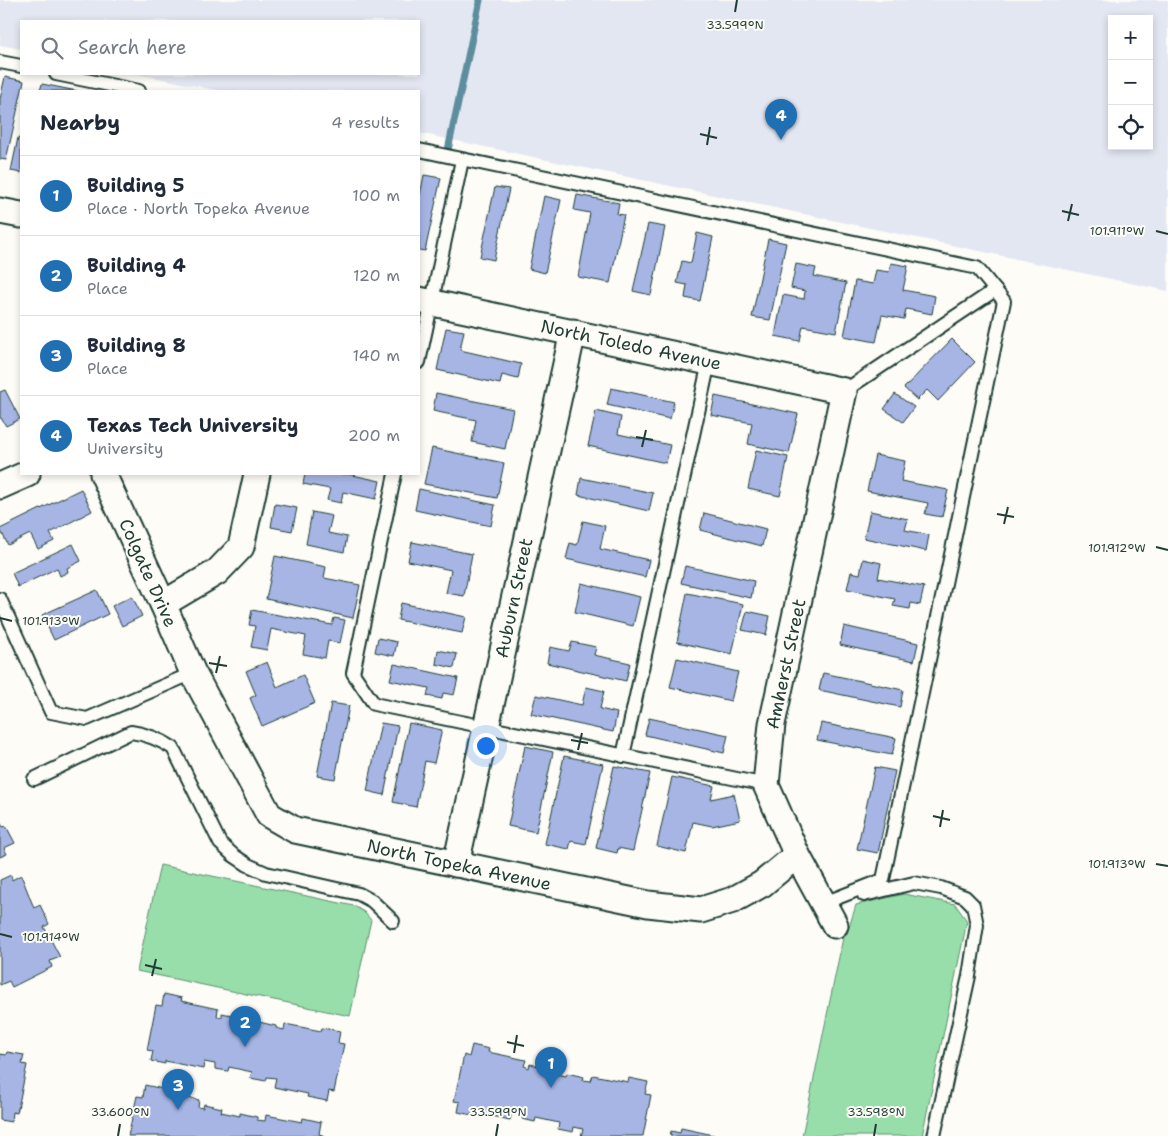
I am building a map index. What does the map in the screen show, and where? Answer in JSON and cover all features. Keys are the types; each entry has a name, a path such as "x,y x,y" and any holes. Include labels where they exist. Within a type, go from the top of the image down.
{"street":[{"path":"0,211 20,215"},
{"name":"North Toledo Avenue","path":"425,302 844,391"},
{"name":"Auburn Street","path":"456,864 573,332"},
{"name":"Amherst Street","path":"829,914 797,854 766,785 772,724 844,391"},
{"path":"0,486 25,475"},
{"name":"Colgate Drive","path":"103,475 193,673"},
{"path":"163,604 217,572 241,547 257,475"},
{"name":"North Topeka Avenue","path":"193,673 268,815 296,830 648,904 701,910 733,900 762,884 797,854"}],"lane":[{"path":"0,62 20,66"},
{"path":"61,75 134,90"},
{"path":"420,150 977,268 1004,301 883,880 829,914"},
{"path":"420,352 425,302 462,160"},
{"path":"844,391 995,290"},
{"path":"623,756 710,362"},
{"path":"395,475 353,673 374,704 766,785"},
{"path":"0,599 51,712 87,719 193,673"},
{"path":"34,779 131,732 160,739 173,748 220,843 233,855 248,865 266,873 359,894 372,901 393,921"},
{"path":"829,914 849,899 914,883 941,888 958,894 965,897 973,905 977,925 969,976 934,1136"}],"shaded area":[{"path":"0,0 1168,0 1168,291 420,133 420,90 216,90 143,75 420,75 420,20 20,20 20,49 0,45"}],"green space":[{"path":"160,865 354,906 364,912 371,920 350,1016 137,971"},
{"path":"904,894 955,904 967,921 922,1136 802,1136 844,933 847,934 856,905"}],"building":[{"path":"5,77 24,81 22,90 20,90 20,99 6,160 0,159 0,99"},
{"path":"42,84 72,90 40,90"},
{"path":"18,138 20,139 20,173 11,171"},
{"path":"424,175 441,178 425,251 420,250 420,195"},
{"path":"495,187 509,189 494,260 480,257"},
{"path":"577,195 619,203 617,214 624,215 610,283 578,277 590,213 574,210"},
{"path":"544,196 561,200 545,273 529,269"},
{"path":"648,224 665,227 651,295 633,291"},
{"path":"697,233 713,237 700,301 685,298 687,285 677,283 682,261 691,263"},
{"path":"768,239 786,243 770,320 752,317"},
{"path":"891,263 908,266 903,290 935,296 932,314 906,309 904,319 882,315 876,342 844,336 855,281 873,284 876,270 889,272"},
{"path":"796,264 816,268 814,276 846,283 836,332 803,326 800,341 775,336 783,295 804,299 805,291 791,288"},
{"path":"446,328 464,331 460,350 521,364 518,379 502,375 500,384 437,370"},
{"path":"952,339 975,362 938,401 927,390 917,400 904,388"},
{"path":"611,388 674,402 670,419 607,405"},
{"path":"5,390 20,419 6,426 0,418 0,392"},
{"path":"436,393 513,409 505,449 472,442 476,420 433,411"},
{"path":"895,394 914,407 903,422 884,409"},
{"path":"715,396 798,414 789,453 748,444 752,423 711,415"},
{"path":"596,411 621,417 618,434 670,445 666,463 588,446"},
{"path":"432,448 504,463 497,498 424,484"},
{"path":"756,450 788,457 780,496 748,489"},
{"path":"875,455 905,461 901,481 948,490 942,517 925,514 928,503 867,491"},
{"path":"305,475 353,475 380,481 376,499 343,492 341,503 327,500 330,489 303,484"},
{"path":"581,478 653,493 649,511 578,495"},
{"path":"81,489 92,511 50,533 54,541 38,549 30,534 8,545 0,529"},
{"path":"419,489 495,505 491,526 415,510"},
{"path":"275,504 297,508 292,531 271,527"},
{"path":"870,511 908,519 905,530 929,535 926,551 864,538"},
{"path":"312,512 332,516 328,533 347,537 344,552 306,544"},
{"path":"704,513 766,529 762,546 700,530"},
{"path":"583,521 605,526 600,549 649,560 645,577 566,559 570,543 577,545"},
{"path":"412,542 472,554 464,596 446,593 451,570 408,561"},
{"path":"73,544 81,561 67,568 68,572 60,576 57,568 18,587 12,573"},
{"path":"275,556 326,567 324,578 360,585 353,618 266,599"},
{"path":"863,559 881,563 878,578 924,587 920,605 911,603 910,609 893,606 895,599 847,589 851,572 860,574"},
{"path":"685,566 754,581 751,598 681,583"},
{"path":"581,583 640,597 633,626 575,612"},
{"path":"97,590 108,614 54,640 42,615"},
{"path":"687,593 743,604 732,654 677,642"},
{"path":"132,596 142,616 122,626 112,606"},
{"path":"401,603 466,617 462,633 398,620"},
{"path":"252,610 332,625 334,618 345,620 340,643 328,641 325,658 303,654 306,636 271,629 267,650 251,647 255,626 249,625"},
{"path":"747,611 770,616 766,635 742,630"},
{"path":"844,626 918,643 914,661 840,645"},
{"path":"378,638 397,642 394,656 375,652"},
{"path":"572,642 596,647 594,655 630,663 626,681 547,663 550,647 569,651"},
{"path":"438,650 457,654 454,668 436,664"},
{"path":"677,658 738,672 731,701 670,687"},
{"path":"267,662 277,687 303,675 315,703 262,726 250,698 256,695 246,671"},
{"path":"394,664 458,678 454,695 443,693 442,699 427,696 429,688 390,680"},
{"path":"823,673 903,690 900,707 819,690"},
{"path":"586,687 604,691 600,709 617,713 613,732 531,714 536,695 582,705"},
{"path":"331,703 349,706 335,779 317,776"},
{"path":"649,718 728,735 724,753 645,735"},
{"path":"381,723 398,726 384,795 367,791"},
{"path":"409,723 442,730 434,763 425,761 416,807 393,802"},
{"path":"821,723 896,738 892,755 817,740"},
{"path":"525,746 553,752 536,832 508,826"},
{"path":"564,756 603,764 586,844 571,841 569,849 545,844"},
{"path":"614,766 650,773 633,851 618,848 617,853 596,848"},
{"path":"875,767 895,771 878,853 857,849"},
{"path":"672,777 714,786 711,799 734,794 740,820 712,826 693,822 686,853 657,846"},
{"path":"0,822 3,827 6,826 15,843 4,848 7,854 0,857"},
{"path":"11,875 12,880 21,875 34,908 40,905 49,924 44,927 60,957 50,961 52,967 12,987 9,981 0,985 0,880"},
{"path":"164,994 182,998 181,1001 218,1009 217,1016 222,1017 222,1013 241,1017 240,1021 259,1025 259,1022 284,1030 285,1024 321,1031 322,1028 340,1031 338,1043 344,1044 334,1092 329,1091 327,1101 307,1097 308,1094 274,1087 276,1078 267,1077 266,1081 250,1078 252,1072 229,1067 228,1071 215,1069 215,1064 204,1062 203,1069 165,1061 165,1064 151,1061 153,1051 147,1050 156,1005 162,1006"},
{"path":"472,1045 489,1049 488,1052 526,1060 524,1066 529,1068 530,1064 548,1068 547,1072 566,1076 567,1073 584,1077 583,1080 591,1081 593,1075 628,1082 629,1078 648,1082 645,1094 651,1095 643,1136 581,1136 583,1129 574,1127 573,1132 558,1129 559,1123 536,1118 535,1122 522,1119 523,1115 512,1113 510,1120 473,1112 472,1115 458,1112 460,1102 454,1101 464,1055 469,1057"},
{"path":"7,1052 24,1055 22,1064 27,1065 17,1113 12,1112 11,1122 0,1120 0,1054 6,1055"},
{"path":"145,1085 163,1089 162,1092 199,1100 198,1107 203,1108 204,1104 222,1108 221,1112 240,1116 240,1113 257,1117 257,1120 265,1121 266,1115 302,1122 303,1118 321,1122 319,1134 325,1136 128,1136 137,1096 143,1097"},
{"path":"681,1128 718,1136 670,1136 671,1131 680,1133"}],"waterway":[{"path":"448,150 480,0"}],"place":[{"name":"Texas Tech University","path":"781,140"},
{"name":"Building 4","path":"245,1047"},
{"name":"Building 5","path":"551,1088"},
{"name":"Building 8","path":"178,1110"}]}
